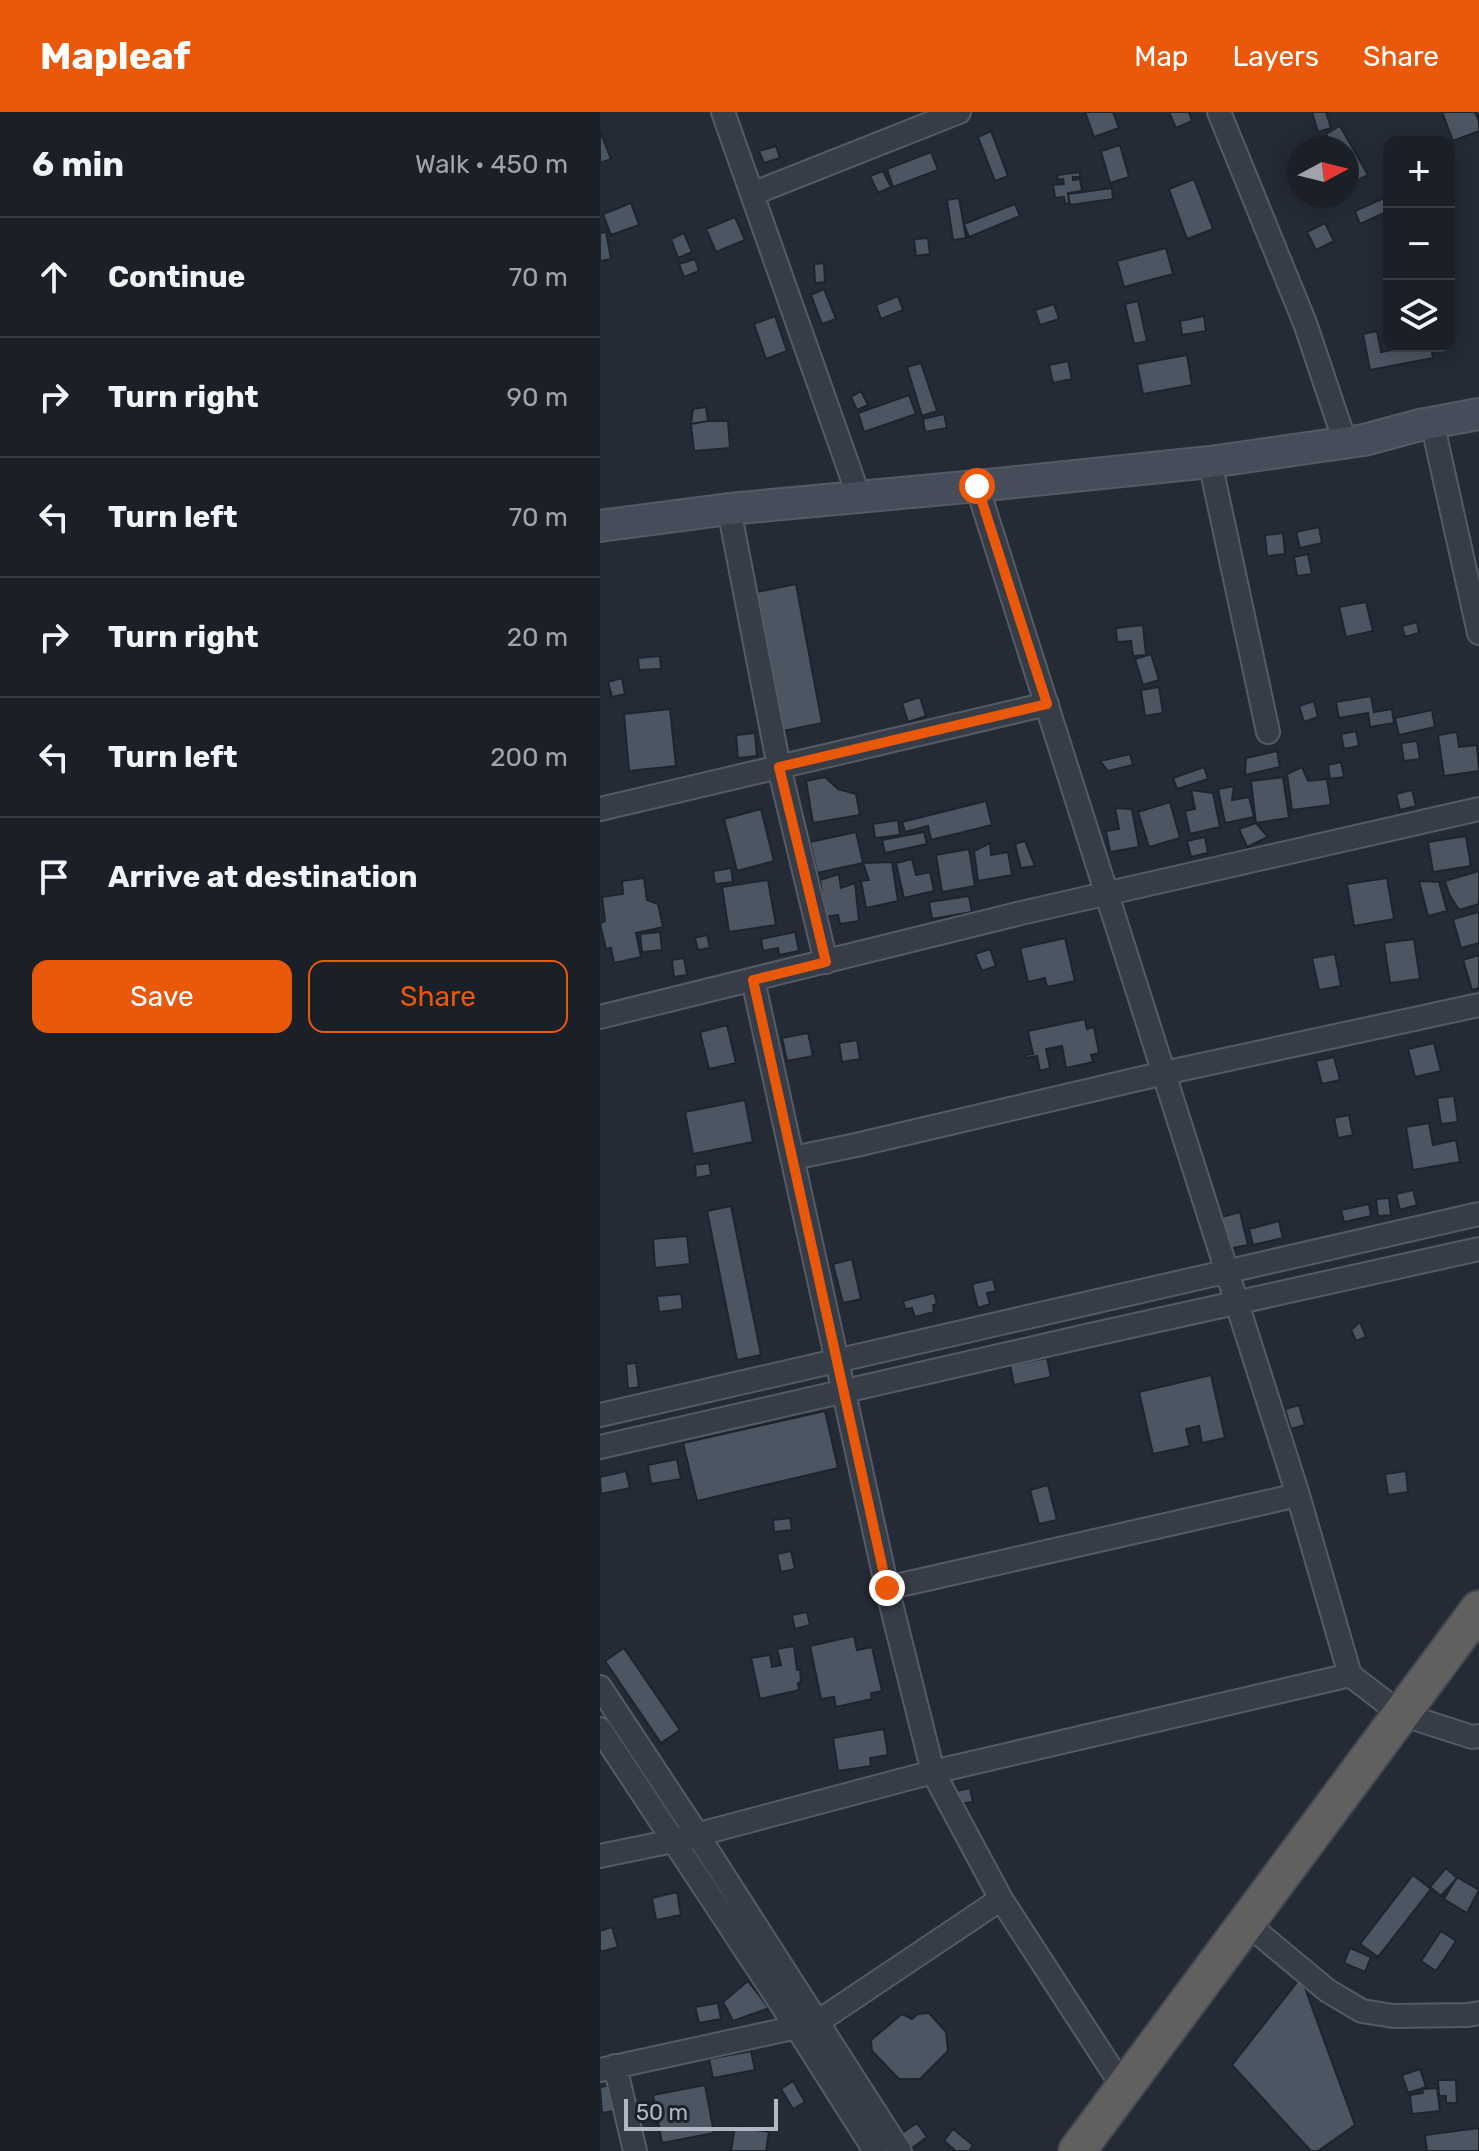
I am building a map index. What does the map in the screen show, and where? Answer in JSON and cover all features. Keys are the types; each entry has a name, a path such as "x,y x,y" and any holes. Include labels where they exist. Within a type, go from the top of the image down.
{"highway":[{"path":"1077,2151 1479,1609"}],"main road":[{"path":"600,526 729,509 1210,462 1354,441 1479,414"},
{"path":"1354,441 1436,440 1479,435"}],"street":[{"path":"723,112 859,497"},
{"path":"752,194 959,112"},
{"path":"1219,112 1354,441"},
{"path":"1436,440 1479,633"},
{"path":"1210,462 1268,732"},
{"path":"977,486 1298,1495 1350,1675 1401,1714 1472,1737 1479,1736"},
{"path":"729,509 779,767 826,962"},
{"path":"600,809 1047,704"},
{"path":"600,1017 1021,913 1479,809"},
{"path":"753,980 887,1588 933,1772 1001,1899 1123,2087"},
{"path":"793,1158 1479,1005"},
{"path":"600,1415 1479,1214"},
{"path":"600,1447 1479,1249"},
{"path":"887,1588 1298,1495"},
{"path":"600,1856 673,1841 933,1772 1350,1675"},
{"path":"600,1687 697,1834 875,2151"},
{"path":"600,1729 673,1841 900,2151"},
{"path":"635,2151 608,2068 807,2026 1001,1899"},
{"path":"1245,1922 1328,1991 1362,2011 1393,2016 1479,2013"}],"building":[{"path":"1085,112 1113,112 1119,128 1094,137"},
{"path":"1169,112 1189,112 1192,121 1176,128"},
{"path":"1312,112 1326,112 1331,128 1318,132"},
{"path":"1442,112 1475,112 1479,131 1455,140 1455,136 1451,136"},
{"path":"1340,126 1346,136 1327,136"},
{"path":"600,131 611,159 600,163"},
{"path":"991,131 1008,176 995,181 978,137"},
{"path":"1120,145 1129,177 1110,183 1101,151"},
{"path":"776,146 780,158 764,163 759,151"},
{"path":"931,152 938,170 893,187 887,169"},
{"path":"1359,159 1368,175 1359,180"},
{"path":"883,171 891,187 878,193 870,176"},
{"path":"1080,172 1080,177 1073,177 1073,180 1080,179 1082,191 1068,193 1069,203 1065,204 1064,197 1055,198 1053,185 1064,184 1057,175"},
{"path":"1194,179 1213,229 1187,239 1169,189"},
{"path":"1112,188 1113,199 1070,205 1068,194"},
{"path":"959,198 966,238 953,240 947,200"},
{"path":"1383,198 1383,214 1360,224 1355,211"},
{"path":"631,203 639,225 611,235 603,214"},
{"path":"1015,204 1020,216 969,237 964,224"},
{"path":"735,217 745,240 716,252 706,229"},
{"path":"1325,223 1334,241 1316,250 1307,232"},
{"path":"606,232 611,259 600,261 600,233"},
{"path":"684,233 692,252 678,258 671,239"},
{"path":"928,238 930,254 916,256 914,239"},
{"path":"1166,248 1173,274 1124,287 1117,261"},
{"path":"695,259 699,271 684,277 679,264"},
{"path":"824,263 825,282 815,283 814,264"},
{"path":"824,289 836,319 822,324 811,295"},
{"path":"898,296 903,310 881,319 876,305"},
{"path":"1138,301 1147,341 1134,344 1125,304"},
{"path":"1054,304 1059,319 1040,325 1035,310"},
{"path":"775,316 787,351 766,359 754,324"},
{"path":"1204,316 1206,331 1182,335 1180,321"},
{"path":"1377,331 1381,352 1432,352 1433,358 1370,370 1363,334"},
{"path":"1187,355 1192,385 1143,394 1137,364"},
{"path":"1068,361 1072,379 1053,383 1049,365"},
{"path":"921,363 937,411 922,416 907,367"},
{"path":"861,391 868,405 857,410 851,397"},
{"path":"909,395 916,414 864,432 858,413"},
{"path":"706,407 708,421 691,424 693,409"},
{"path":"944,414 947,428 925,432 923,419"},
{"path":"728,421 730,448 694,451 691,424"},
{"path":"1319,527 1322,543 1300,548 1296,532"},
{"path":"1283,533 1285,554 1267,556 1265,535"},
{"path":"1308,554 1312,574 1297,576 1294,557"},
{"path":"796,584 822,723 778,732 752,593"},
{"path":"1366,602 1373,631 1346,637 1339,607"},
{"path":"1417,622 1419,633 1405,637 1402,626"},
{"path":"1143,625 1146,655 1133,656 1131,641 1117,642 1116,628"},
{"path":"1151,654 1159,680 1143,685 1135,659"},
{"path":"660,656 661,669 639,670 638,658"},
{"path":"622,678 625,694 612,697 608,682"},
{"path":"1159,687 1163,713 1145,716 1141,690"},
{"path":"1371,696 1374,712 1392,709 1394,723 1370,727 1368,713 1339,718 1336,702"},
{"path":"920,697 926,716 908,722 902,703"},
{"path":"1314,701 1318,717 1304,722 1299,706"},
{"path":"670,709 676,766 629,771 624,714"},
{"path":"1432,710 1435,727 1399,735 1395,718"},
{"path":"1356,731 1359,746 1344,749 1341,734"},
{"path":"1457,732 1459,747 1477,745 1479,771 1444,776 1438,735"},
{"path":"755,733 757,756 738,758 736,735"},
{"path":"1417,741 1420,759 1404,761 1401,743"},
{"path":"1277,751 1280,767 1245,775 1246,758"},
{"path":"1130,754 1133,765 1108,771 1100,761"},
{"path":"1341,762 1344,777 1330,779 1328,765"},
{"path":"1204,767 1208,779 1177,789 1173,778"},
{"path":"1302,767 1308,781 1327,779 1331,805 1292,810 1287,774"},
{"path":"825,777 838,789 856,794 860,815 813,823 806,781"},
{"path":"1283,777 1289,818 1256,823 1251,781"},
{"path":"1234,786 1232,800 1249,797 1254,817 1225,823 1218,789"},
{"path":"1191,790 1213,793 1220,827 1190,834 1185,811 1195,809"},
{"path":"1412,790 1416,806 1400,810 1396,794"},
{"path":"986,801 992,825 931,840 928,826 905,832 902,822"},
{"path":"1170,802 1180,838 1149,847 1138,812"},
{"path":"1115,808 1132,809 1139,847 1110,852 1106,831 1119,829"},
{"path":"761,809 774,861 737,871 724,819"},
{"path":"898,820 900,835 875,838 873,824"},
{"path":"1256,823 1268,837 1247,847 1239,829"},
{"path":"856,832 863,863 817,873 810,842"},
{"path":"924,832 927,844 885,853 882,840"},
{"path":"1466,836 1471,866 1433,872 1428,842"},
{"path":"1205,837 1208,853 1191,857 1187,841"},
{"path":"1025,841 1035,866 1021,868 1015,844"},
{"path":"990,843 991,855 1008,852 1012,875 978,881 974,851"},
{"path":"969,849 975,886 942,892 936,855"},
{"path":"912,859 916,875 930,872 934,891 904,898 896,863"},
{"path":"892,862 898,901 866,908 861,881 869,880 863,863"},
{"path":"731,868 733,882 715,884 713,871"},
{"path":"1479,871 1479,904 1459,910 1445,881"},
{"path":"839,874 841,888 855,883 859,921 840,924 838,915 825,917 820,880"},
{"path":"644,878 647,900 658,904 663,927 636,933 641,957 614,963 611,948 606,949 600,924 605,921 602,897 623,894 622,881"},
{"path":"1387,878 1394,919 1354,926 1347,884"},
{"path":"768,880 776,925 729,932 722,887"},
{"path":"1419,881 1439,882 1447,911 1428,916"},
{"path":"969,896 972,912 932,919 929,902"},
{"path":"1479,912 1479,943 1461,948 1453,919"},
{"path":"660,932 662,950 642,952 640,934"},
{"path":"795,932 799,951 779,955 778,948 763,951 761,939"},
{"path":"707,935 710,948 698,950 695,938"},
{"path":"1065,938 1075,981 1047,987 1045,978 1028,982 1020,948"},
{"path":"1414,939 1420,979 1390,983 1384,943"},
{"path":"990,949 996,966 982,971 975,954"},
{"path":"1335,954 1341,986 1319,990 1312,958"},
{"path":"1479,955 1479,988 1472,990 1463,960"},
{"path":"684,958 687,975 674,977 672,960"},
{"path":"1085,1019 1087,1029 1094,1027 1099,1053 1091,1055 1093,1062 1066,1068 1062,1046 1046,1049 1050,1068 1040,1071 1037,1056 1026,1058 1026,1055 1033,1054 1028,1031"},
{"path":"727,1025 736,1063 709,1069 700,1032"},
{"path":"808,1033 813,1056 787,1061 782,1038"},
{"path":"857,1040 860,1059 842,1062 839,1043"},
{"path":"1434,1043 1441,1071 1415,1077 1408,1049"},
{"path":"1334,1057 1340,1080 1322,1084 1316,1061"},
{"path":"1454,1096 1458,1122 1441,1124 1437,1098"},
{"path":"745,1100 753,1142 693,1154 685,1112"},
{"path":"1349,1115 1353,1135 1338,1138 1334,1118"},
{"path":"1429,1123 1433,1145 1456,1140 1460,1162 1413,1170 1406,1127"},
{"path":"709,1163 711,1175 696,1178 695,1165"},
{"path":"1413,1190 1417,1205 1400,1210 1396,1194"},
{"path":"1389,1198 1391,1215 1378,1216 1376,1199"},
{"path":"1369,1204 1371,1216 1344,1222 1341,1210"},
{"path":"731,1206 761,1355 737,1360 707,1211"},
{"path":"1240,1212 1248,1245 1227,1249 1221,1217"},
{"path":"1279,1221 1283,1238 1253,1245 1249,1229"},
{"path":"687,1236 690,1264 655,1268 653,1239"},
{"path":"852,1259 861,1299 843,1303 833,1264"},
{"path":"993,1279 996,1291 987,1293 990,1304 978,1308 972,1284"},
{"path":"934,1293 937,1304 933,1305 934,1312 915,1317 912,1308 905,1309 903,1301"},
{"path":"681,1294 683,1309 659,1312 657,1296"},
{"path":"1360,1322 1366,1337 1356,1341 1351,1330"},
{"path":"1047,1358 1051,1377 1014,1385 1010,1365"},
{"path":"636,1363 639,1387 628,1389 626,1364"},
{"path":"1211,1375 1225,1438 1202,1443 1199,1426 1186,1429 1190,1446 1153,1454 1139,1392"},
{"path":"1299,1405 1305,1425 1291,1429 1285,1409"},
{"path":"825,1411 838,1468 697,1501 683,1443"},
{"path":"677,1459 681,1479 651,1484 648,1465"},
{"path":"626,1471 630,1488 601,1494 600,1477"},
{"path":"1406,1471 1408,1492 1388,1495 1385,1474"},
{"path":"1048,1485 1057,1520 1039,1524 1030,1490"},
{"path":"790,1518 792,1530 774,1532 773,1520"},
{"path":"791,1551 795,1569 781,1572 777,1554"},
{"path":"807,1612 810,1625 795,1629 792,1615"},
{"path":"854,1636 857,1650 872,1647 882,1691 871,1693 872,1699 836,1707 834,1697 821,1699 810,1646"},
{"path":"794,1646 797,1670 800,1669 799,1690 760,1699 751,1658 770,1655 772,1667 781,1665 777,1649"},
{"path":"624,1648 680,1730 661,1743 605,1661"},
{"path":"884,1729 888,1755 870,1758 871,1766 838,1771 833,1738"},
{"path":"970,1788 973,1802 958,1804 956,1791"},
{"path":"1446,1868 1457,1878 1441,1896 1430,1887"},
{"path":"1413,1875 1431,1889 1378,1957 1360,1944"},
{"path":"1457,1877 1479,1890 1467,1913 1444,1899"},
{"path":"677,1892 681,1915 656,1920 652,1898"},
{"path":"612,1927 618,1947 600,1952 600,1931"},
{"path":"1441,1931 1456,1941 1436,1971 1421,1961"},
{"path":"1350,1948 1371,1957 1365,1972 1344,1963"},
{"path":"1301,1977 1355,2125 1318,2151 1311,2151 1232,2065"},
{"path":"748,1981 769,2008 733,2021 723,2002"},
{"path":"718,2003 721,2019 699,2023 695,2007"},
{"path":"929,2013 946,2032 948,2051 920,2079 899,2079 872,2051 871,2040 902,2014 912,2019 918,2014"},
{"path":"751,2051 755,2070 713,2078 709,2059"},
{"path":"1420,2069 1426,2087 1408,2093 1402,2075"},
{"path":"1438,2080 1456,2080 1457,2103 1446,2103 1446,2096 1439,2096"},
{"path":"793,2081 805,2102 793,2109 781,2089"},
{"path":"615,2084 620,2110 602,2113 600,2087"},
{"path":"705,2085 714,2133 662,2143 653,2095"},
{"path":"1437,2088 1440,2111 1412,2114 1410,2095 1423,2093 1422,2089"},
{"path":"917,2123 927,2137 912,2148 902,2133"},
{"path":"735,2126 769,2132 766,2151 731,2151"},
{"path":"1479,2128 1479,2151 1427,2151 1425,2135"},
{"path":"953,2129 973,2145 969,2151 953,2151 944,2141"}],"route":[{"path":"887,1588 753,980 826,962 779,767 1047,704 977,486"}]}
